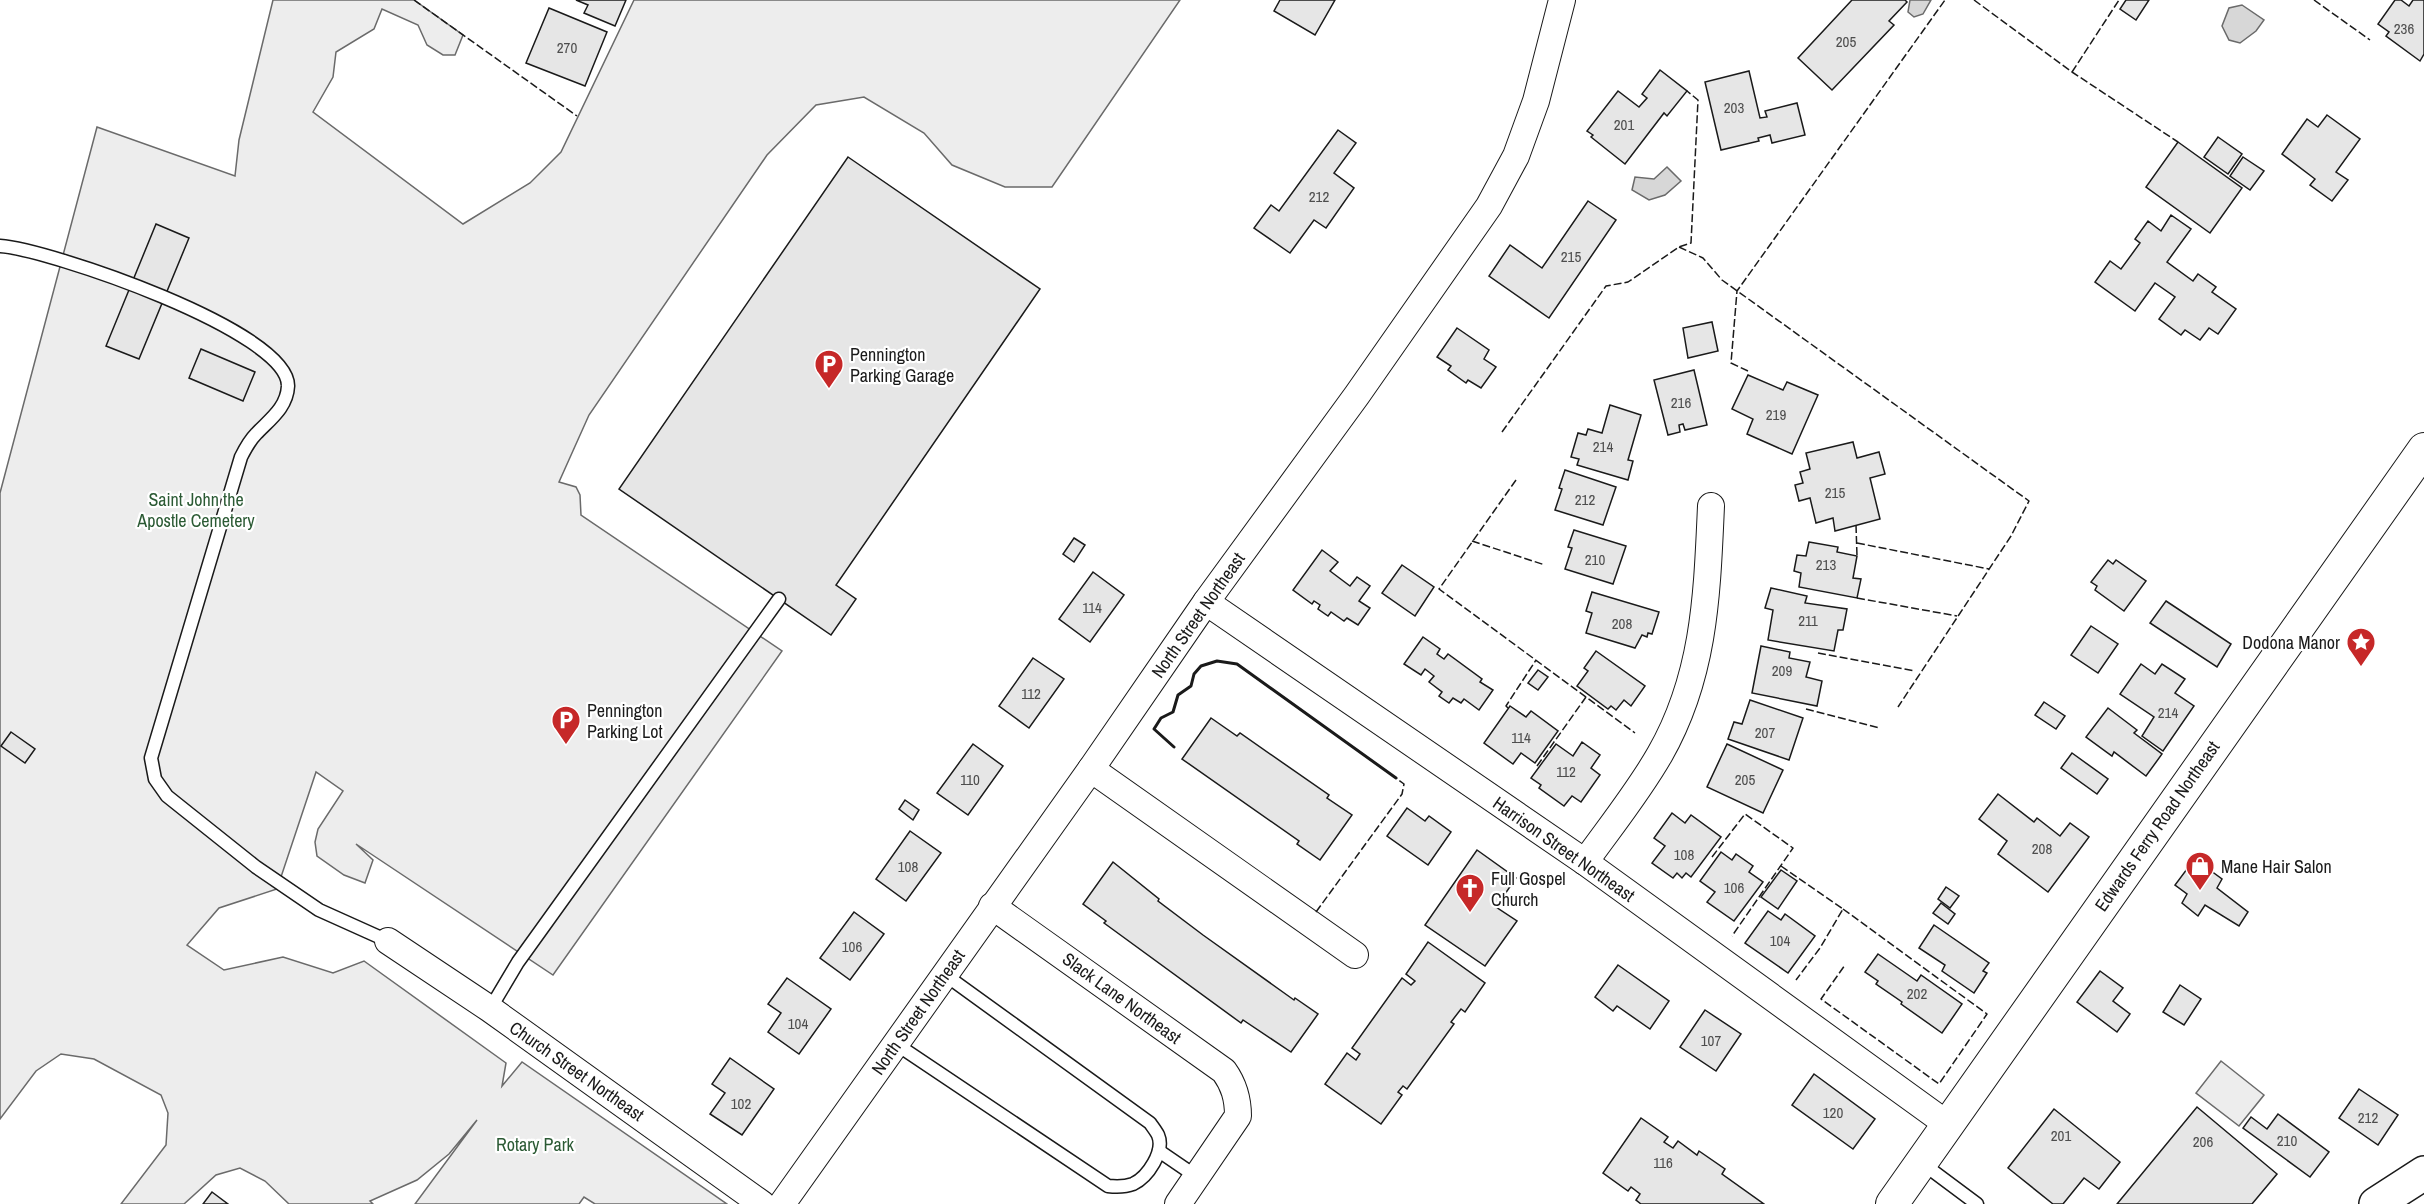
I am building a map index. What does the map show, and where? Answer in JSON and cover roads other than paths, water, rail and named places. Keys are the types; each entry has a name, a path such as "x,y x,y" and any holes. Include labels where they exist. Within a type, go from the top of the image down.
{"main road":[{"path":"2376,1204 2424,1173"}],"street":[{"name":"North Street Northeast","path":"782,1204 1091,769 1206,602 1357,395 1488,206 1516,156 1532,112 1562,0"},
{"name":"Edwards Ferry Road Northeast","path":"1892,1204 2424,449"},
{"path":"1585,862 1660,754 1682,706 1700,650 1707,591 1711,507"},
{"name":"Harrison Street Northeast","path":"1206,602 1585,862 1947,1124"},
{"path":"1091,769 1355,955"},
{"name":"Slack Lane Northeast","path":"992,906 1224,1071 1232,1082 1238,1102 1239,1116 1197,1177"},
{"name":"Church Street Northeast","path":"388,941 490,1009 762,1204"},
{"path":"1178,1204 1197,1177"}],"lane":[{"path":"0,246 15,247 64,259 212,318 261,348 284,374 288,384 282,407 256,434 241,457 151,758 155,778 167,796 255,867 319,910 388,941"},
{"path":"490,1009 518,962 779,599"},
{"path":"896,1044 1108,1186 1135,1183 1145,1173 1159,1152 1159,1136 1150,1123 944,974"},
{"path":"1159,1152 1197,1177"},
{"path":"1921,1163 1977,1204"}],"place":[{"name":"Pennington Parking Garage","path":"829,390"},
{"name":"Dodona Manor","path":"2361,668"},
{"name":"Pennington Parking Lot","path":"566,746"},
{"name":"Mane Hair Salon","path":"2200,892"},
{"name":"Full Gospel Church","path":"1470,914"}],"park label":[{"name":"Saint John the Apostle Cemetery","path":"196,509"},
{"name":"Rotary Park","path":"535,1144"}]}
